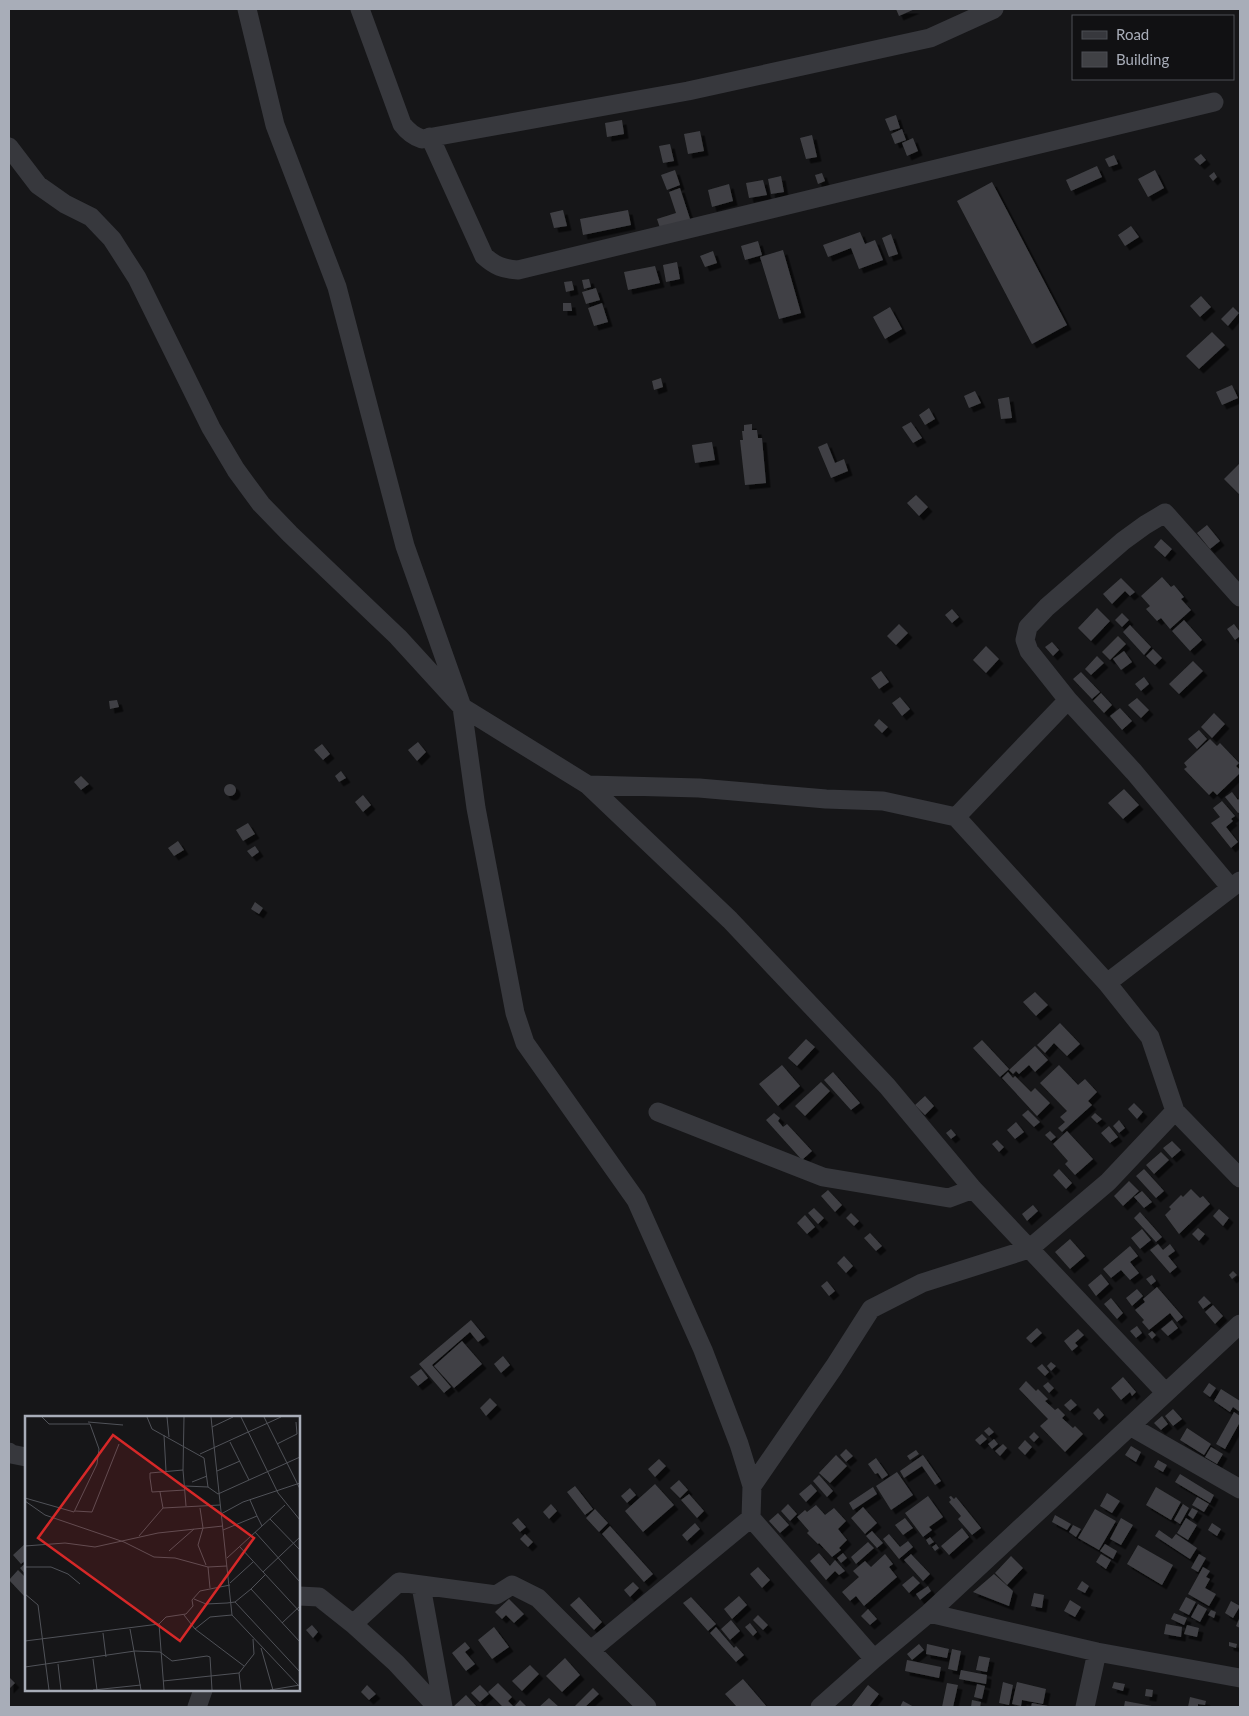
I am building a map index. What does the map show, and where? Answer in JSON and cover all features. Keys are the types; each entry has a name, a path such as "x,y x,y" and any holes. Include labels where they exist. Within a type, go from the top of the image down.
{"street":[{"path":"247,9 275,125 337,286 405,546 462,707 476,808 515,1013 525,1043 636,1200 703,1350 739,1444 752,1486 752,1518 874,1658"},
{"path":"360,9 402,124 406,131 422,139 688,91 930,38 994,9"},
{"path":"430,138 484,256 505,270 518,270 1214,102"},
{"path":"9,147 38,185 65,204 91,217 112,239 137,278 216,437 236,470 261,504 398,637 462,707 588,786 730,920 887,1086 973,1189 1028,1249 1165,1392"},
{"path":"1107,983 1236,884 1068,700 1029,651 1025,640 1028,627 1047,607 1097,563 1145,525 1164,513 1240,596"},
{"path":"956,817 1068,700"},
{"path":"588,786 700,788 883,802 956,817 1107,983 1150,1037 1175,1111 1240,1178"},
{"path":"752,1486 834,1367 871,1309 922,1283 1028,1249 1108,1182 1175,1111"},
{"path":"658,1112 823,1177 949,1198 973,1189"},
{"path":"820,1707 874,1658 929,1613 1240,1324"},
{"path":"1130,1426 1240,1489"},
{"path":"590,1650 752,1518"},
{"path":"353,1624 399,1582 496,1595 512,1586 538,1598 647,1707"},
{"path":"420,1586 444,1707"},
{"path":"300,1596 319,1597 353,1624 396,1663 437,1707"},
{"path":"929,1613 1097,1652 1240,1678"},
{"path":"1085,1707 1097,1652"},
{"path":"198,1707 203,1691"}],"building":[{"path":"896,9 915,9 899,16"},
{"path":"896,115 900,128 890,131 885,119"},
{"path":"622,120 624,134 607,137 605,123"},
{"path":"902,129 906,140 895,144 891,134"},
{"path":"700,131 704,151 688,154 684,134"},
{"path":"812,135 817,157 806,159 800,138"},
{"path":"913,138 918,151 907,156 902,143"},
{"path":"670,144 674,161 663,163 659,146"},
{"path":"1201,154 1206,160 1200,165 1194,159"},
{"path":"1114,155 1118,164 1109,167 1105,159"},
{"path":"1097,166 1102,177 1071,191 1066,180"},
{"path":"675,170 680,185 667,190 661,175"},
{"path":"1155,170 1164,188 1148,197 1138,179"},
{"path":"1214,172 1217,177 1213,181 1209,176"},
{"path":"822,173 825,181 818,184 815,175"},
{"path":"781,176 784,192 771,194 768,179"},
{"path":"763,180 767,195 749,198 746,183"},
{"path":"992,182 1067,325 1032,344 957,201"},
{"path":"729,184 733,201 712,207 708,190"},
{"path":"680,188 691,222 661,231 657,219 676,213 669,192"},
{"path":"563,210 567,226 554,228 550,213"},
{"path":"628,210 631,225 583,235 580,219"},
{"path":"1131,226 1139,237 1125,246 1118,235"},
{"path":"860,232 865,244 875,240 883,260 859,269 851,248 828,257 823,245"},
{"path":"891,234 898,254 889,257 882,238"},
{"path":"758,241 762,255 745,260 741,246"},
{"path":"783,250 801,313 779,319 760,257"},
{"path":"713,251 717,263 705,267 700,256"},
{"path":"677,262 680,279 666,282 663,265"},
{"path":"655,266 660,283 628,290 624,272"},
{"path":"589,279 591,287 584,289 582,280"},
{"path":"572,281 574,290 566,292 564,282"},
{"path":"596,288 600,300 586,304 582,292"},
{"path":"1201,296 1211,307 1200,317 1190,306"},
{"path":"563,303 571,303 572,311 563,311"},
{"path":"602,303 608,322 594,326 588,308"},
{"path":"890,307 902,329 885,339 873,317"},
{"path":"1233,307 1239,313 1228,326 1221,319"},
{"path":"1212,332 1225,345 1199,369 1186,356"},
{"path":"661,378 663,387 654,390 652,381"},
{"path":"1232,385 1238,398 1222,405 1216,392"},
{"path":"975,391 981,403 969,408 964,396"},
{"path":"1009,397 1012,418 1001,419 998,399"},
{"path":"929,408 935,419 925,425 919,415"},
{"path":"911,422 922,438 913,443 902,427"},
{"path":"752,424 752,430 757,430 758,438 762,438 766,483 745,485 740,440 743,440 742,431 744,431 744,425"},
{"path":"712,442 715,460 695,463 692,445"},
{"path":"827,443 835,463 844,459 848,471 831,478 818,447"},
{"path":"1239,464 1240,493 1239,494 1224,479"},
{"path":"916,495 928,507 919,516 907,503"},
{"path":"1207,525 1220,541 1210,549 1197,533"},
{"path":"1161,539 1172,549 1165,557 1154,547"},
{"path":"1162,577 1171,587 1174,585 1184,597 1181,599 1191,610 1170,629 1161,618 1157,621 1146,609 1150,606 1141,596"},
{"path":"1121,578 1135,592 1130,596 1125,591 1112,604 1103,594"},
{"path":"1097,608 1110,621 1091,641 1078,628"},
{"path":"952,609 959,617 952,623 945,615"},
{"path":"1122,613 1129,620 1122,627 1115,620"},
{"path":"1184,620 1202,640 1190,651 1172,631"},
{"path":"899,624 908,633 896,645 887,636"},
{"path":"1234,624 1240,632 1240,636 1235,640 1227,629"},
{"path":"1130,625 1151,647 1144,655 1123,632"},
{"path":"1118,636 1126,644 1110,660 1102,652"},
{"path":"1052,642 1059,650 1053,656 1045,647"},
{"path":"986,646 999,659 986,673 973,660"},
{"path":"1153,649 1162,658 1155,665 1146,656"},
{"path":"1124,651 1132,662 1121,670 1113,659"},
{"path":"1097,656 1104,663 1091,675 1085,669"},
{"path":"1193,661 1203,671 1179,694 1169,684"},
{"path":"881,671 889,682 879,689 871,678"},
{"path":"1081,672 1100,692 1092,699 1073,679"},
{"path":"1144,677 1149,684 1141,691 1135,684"},
{"path":"1101,693 1112,705 1104,713 1093,701"},
{"path":"900,697 910,709 902,716 892,703"},
{"path":"1137,698 1149,710 1141,718 1128,705"},
{"path":"117,700 119,707 110,709 109,701"},
{"path":"1120,708 1132,721 1122,730 1110,716"},
{"path":"1214,713 1225,724 1212,738 1201,727"},
{"path":"879,719 888,727 882,733 874,725"},
{"path":"1199,730 1207,739 1197,749 1188,739"},
{"path":"1210,739 1217,746 1220,743 1239,763 1236,766 1240,770 1240,773 1217,795 1213,791 1209,795 1184,769 1187,767 1184,763"},
{"path":"418,742 426,752 417,761 408,750"},
{"path":"322,744 330,754 323,760 314,750"},
{"path":"341,771 346,778 339,782 335,776"},
{"path":"81,776 89,784 81,790 74,782"},
{"path":"230,784 236,790 230,796 224,790"},
{"path":"1124,789 1139,805 1123,819 1108,803"},
{"path":"1232,792 1238,800 1240,798 1240,812 1238,813 1225,797"},
{"path":"363,795 371,805 363,812 355,802"},
{"path":"1222,801 1235,816 1231,819 1233,821 1226,827 1238,842 1231,848 1211,823 1220,817 1213,808"},
{"path":"248,823 255,834 243,841 236,830"},
{"path":"178,841 184,850 174,856 168,848"},
{"path":"255,846 259,852 252,857 247,851"},
{"path":"255,902 263,908 259,914 251,909"},
{"path":"1035,992 1048,1005 1036,1016 1023,1002"},
{"path":"1060,1023 1080,1044 1067,1056 1054,1043 1045,1053 1037,1045"},
{"path":"806,1039 815,1047 797,1066 788,1058"},
{"path":"982,1040 1009,1069 1000,1077 973,1048"},
{"path":"1035,1046 1048,1060 1035,1072 1029,1065 1019,1074 1016,1071 1013,1074 1009,1070"},
{"path":"782,1065 800,1086 778,1106 759,1084"},
{"path":"1059,1065 1078,1085 1085,1079 1097,1092 1088,1101 1092,1105 1062,1132 1058,1128 1065,1122 1060,1117 1067,1111 1040,1083"},
{"path":"833,1072 860,1103 851,1110 824,1080"},
{"path":"1008,1072 1013,1078 1015,1076 1031,1092 1035,1088 1050,1103 1037,1116 1002,1078"},
{"path":"821,1082 830,1091 805,1116 795,1106"},
{"path":"925,1096 934,1106 925,1115 915,1105"},
{"path":"1134,1103 1143,1112 1137,1119 1128,1109"},
{"path":"1028,1110 1040,1122 1034,1127 1022,1115"},
{"path":"774,1113 780,1118 778,1121 783,1127 787,1124 812,1151 802,1160 766,1120"},
{"path":"1095,1113 1102,1119 1097,1123 1091,1117"},
{"path":"1119,1120 1125,1128 1119,1133 1113,1126"},
{"path":"1016,1122 1024,1132 1015,1139 1007,1130"},
{"path":"1109,1126 1118,1137 1110,1143 1101,1133"},
{"path":"951,1129 956,1135 951,1139 946,1133"},
{"path":"1050,1131 1056,1137 1051,1141 1045,1135"},
{"path":"1067,1131 1093,1159 1075,1175 1065,1164 1068,1161 1053,1144"},
{"path":"997,1140 1004,1147 999,1152 992,1144"},
{"path":"1172,1141 1181,1150 1172,1158 1163,1148"},
{"path":"1161,1152 1169,1160 1154,1174 1146,1165"},
{"path":"1059,1169 1072,1183 1066,1189 1053,1175"},
{"path":"1144,1169 1164,1191 1156,1198 1136,1176"},
{"path":"1129,1181 1139,1191 1123,1206 1114,1196"},
{"path":"1191,1189 1200,1198 1203,1196 1210,1204 1179,1234 1165,1215 1171,1209 1169,1207 1181,1195 1183,1197"},
{"path":"828,1190 842,1205 835,1212 821,1196"},
{"path":"1142,1191 1152,1202 1144,1208 1134,1197"},
{"path":"1033,1205 1038,1211 1027,1221 1022,1214"},
{"path":"814,1208 824,1218 818,1224 808,1213"},
{"path":"1219,1209 1229,1218 1223,1226 1213,1216"},
{"path":"1140,1212 1162,1237 1156,1242 1134,1218"},
{"path":"851,1213 859,1221 854,1226 846,1218"},
{"path":"805,1215 815,1227 807,1234 797,1223"},
{"path":"1198,1228 1205,1234 1199,1241 1192,1234"},
{"path":"1142,1229 1151,1240 1140,1249 1131,1238"},
{"path":"870,1233 882,1246 876,1251 864,1238"},
{"path":"1070,1239 1085,1256 1070,1269 1055,1252"},
{"path":"1158,1244 1163,1250 1170,1244 1175,1251 1168,1256 1177,1267 1170,1273 1150,1250"},
{"path":"1130,1246 1138,1256 1130,1262 1139,1273 1130,1280 1121,1270 1111,1278 1103,1269"},
{"path":"844,1256 853,1266 846,1273 837,1263"},
{"path":"1233,1271 1237,1275 1232,1279 1229,1275"},
{"path":"1101,1274 1109,1284 1096,1296 1088,1285"},
{"path":"1152,1275 1156,1281 1151,1285 1146,1279"},
{"path":"827,1281 835,1291 829,1296 821,1286"},
{"path":"1157,1287 1183,1317 1177,1322 1170,1313 1149,1330 1142,1322 1144,1320 1135,1310 1145,1302 1143,1299"},
{"path":"1137,1289 1143,1296 1132,1306 1126,1298"},
{"path":"1204,1296 1211,1303 1203,1309 1198,1302"},
{"path":"1111,1298 1123,1313 1117,1319 1104,1304"},
{"path":"1213,1305 1223,1316 1215,1324 1205,1312"},
{"path":"471,1320 485,1337 478,1342 470,1332 432,1365 451,1387 444,1393 419,1364"},
{"path":"1172,1320 1178,1328 1168,1336 1161,1329"},
{"path":"1137,1326 1142,1333 1136,1338 1130,1331"},
{"path":"1037,1328 1042,1333 1031,1343 1026,1338"},
{"path":"1078,1329 1084,1335 1075,1343 1078,1346 1072,1351 1064,1341"},
{"path":"1152,1331 1156,1335 1152,1339 1148,1334"},
{"path":"462,1341 482,1364 454,1388 434,1366"},
{"path":"503,1356 510,1365 501,1373 494,1364"},
{"path":"1051,1362 1056,1366 1051,1371 1047,1366"},
{"path":"1042,1364 1049,1372 1045,1376 1037,1368"},
{"path":"421,1369 428,1378 418,1386 410,1377"},
{"path":"1123,1377 1136,1392 1132,1396 1130,1392 1121,1400 1111,1388"},
{"path":"1026,1381 1048,1399 1045,1401 1055,1410 1058,1408 1065,1415 1062,1418 1073,1428 1075,1426 1083,1434 1065,1452 1040,1426 1048,1419 1019,1389"},
{"path":"1048,1382 1054,1388 1049,1393 1043,1386"},
{"path":"1209,1383 1216,1388 1210,1397 1203,1392"},
{"path":"1221,1389 1240,1401 1240,1412 1233,1407 1230,1412 1214,1401"},
{"path":"490,1398 497,1405 486,1416 480,1408"},
{"path":"1071,1399 1077,1405 1070,1411 1064,1405"},
{"path":"1098,1408 1104,1415 1099,1420 1093,1413"},
{"path":"1173,1409 1182,1419 1173,1426 1165,1416"},
{"path":"1234,1412 1240,1416 1240,1422 1225,1449 1216,1444"},
{"path":"1162,1416 1168,1424 1161,1430 1154,1423"},
{"path":"989,1427 994,1432 989,1436 984,1431"},
{"path":"1187,1428 1211,1444 1204,1455 1180,1440"},
{"path":"1034,1432 1039,1437 1034,1442 1029,1437"},
{"path":"982,1434 987,1439 980,1445 975,1440"},
{"path":"994,1439 998,1444 992,1449 988,1444"},
{"path":"1025,1440 1032,1447 1025,1455 1018,1448"},
{"path":"1003,1444 1007,1448 1000,1456 995,1451"},
{"path":"1131,1446 1141,1452 1136,1462 1125,1455"},
{"path":"1211,1447 1223,1454 1217,1464 1205,1457"},
{"path":"846,1449 853,1456 846,1462 840,1455"},
{"path":"916,1450 919,1454 910,1460 907,1456"},
{"path":"836,1455 847,1466 830,1483 819,1473"},
{"path":"923,1455 941,1481 935,1485 922,1466 904,1478 900,1471"},
{"path":"876,1458 888,1475 882,1479 878,1473 875,1474 868,1464"},
{"path":"659,1459 666,1466 655,1477 648,1469"},
{"path":"1158,1460 1167,1465 1163,1472 1154,1467"},
{"path":"897,1472 913,1495 891,1510 876,1486"},
{"path":"1180,1474 1214,1495 1210,1503 1175,1482"},
{"path":"819,1475 833,1491 827,1497 813,1481"},
{"path":"679,1480 688,1490 680,1498 670,1488"},
{"path":"655,1484 674,1505 643,1532 625,1511"},
{"path":"811,1484 817,1491 806,1502 799,1494"},
{"path":"575,1486 593,1509 585,1515 567,1492"},
{"path":"873,1487 877,1494 853,1510 849,1503"},
{"path":"1156,1487 1181,1502 1171,1520 1146,1505"},
{"path":"630,1488 636,1495 627,1503 621,1496"},
{"path":"1107,1493 1120,1501 1112,1513 1100,1506"},
{"path":"689,1494 704,1511 697,1518 681,1500"},
{"path":"928,1496 943,1517 929,1527 932,1530 923,1537 905,1513"},
{"path":"951,1496 954,1499 956,1497 981,1528 972,1535 958,1519 961,1516 949,1502 951,1500 949,1497"},
{"path":"1197,1497 1209,1504 1204,1512 1192,1505"},
{"path":"551,1504 557,1511 549,1519 543,1512"},
{"path":"788,1504 797,1514 790,1521 781,1511"},
{"path":"1183,1504 1189,1508 1180,1524 1174,1520"},
{"path":"816,1505 825,1515 834,1508 846,1521 838,1529 847,1540 839,1548 841,1550 832,1557 807,1533 809,1531 797,1517 805,1510 807,1512"},
{"path":"863,1507 877,1523 865,1534 851,1518"},
{"path":"1192,1508 1198,1511 1193,1519 1188,1515"},
{"path":"595,1509 608,1523 599,1532 586,1518"},
{"path":"1095,1509 1116,1521 1099,1550 1078,1538"},
{"path":"778,1513 789,1525 780,1533 769,1521"},
{"path":"1055,1515 1071,1524 1067,1530 1052,1522"},
{"path":"518,1518 526,1527 520,1532 512,1523"},
{"path":"905,1518 913,1528 903,1535 895,1525"},
{"path":"1121,1518 1133,1525 1121,1545 1110,1539"},
{"path":"1186,1518 1197,1525 1188,1540 1177,1533"},
{"path":"695,1523 700,1529 687,1541 682,1535"},
{"path":"1212,1523 1221,1529 1217,1536 1208,1530"},
{"path":"1073,1525 1081,1529 1076,1537 1069,1532"},
{"path":"610,1526 653,1574 644,1582 602,1534"},
{"path":"962,1528 969,1537 949,1555 941,1546"},
{"path":"1159,1530 1172,1539 1176,1534 1197,1548 1190,1559 1155,1536"},
{"path":"872,1531 883,1543 877,1548 866,1536"},
{"path":"525,1534 533,1542 528,1547 520,1539"},
{"path":"889,1534 900,1547 908,1541 913,1547 899,1559 883,1539"},
{"path":"930,1537 934,1542 929,1545 926,1540"},
{"path":"868,1542 874,1548 856,1564 851,1557"},
{"path":"25,1544 25,1561 21,1564 13,1555"},
{"path":"936,1544 939,1548 935,1551 932,1547"},
{"path":"1105,1544 1117,1551 1113,1559 1100,1551"},
{"path":"1138,1545 1173,1565 1162,1585 1127,1564"},
{"path":"819,1553 830,1566 835,1560 845,1571 839,1575 835,1571 826,1580 810,1561"},
{"path":"843,1553 847,1558 841,1563 837,1558"},
{"path":"885,1554 893,1564 889,1567 897,1577 864,1606 856,1596 850,1601 842,1592 859,1577 853,1571 865,1561 871,1567"},
{"path":"911,1554 930,1574 923,1581 904,1560"},
{"path":"1101,1554 1111,1560 1106,1569 1096,1562"},
{"path":"1199,1554 1206,1558 1198,1572 1191,1568"},
{"path":"1011,1556 1023,1568 1007,1585 995,1573"},
{"path":"25,1564 25,1574 20,1568"},
{"path":"758,1567 770,1580 762,1588 750,1574"},
{"path":"1203,1567 1210,1571 1206,1577 1210,1579 1205,1588 1216,1594 1209,1606 1188,1594"},
{"path":"18,1570 25,1577 25,1597 9,1580"},
{"path":"994,1574 1013,1591 1009,1606 973,1592"},
{"path":"913,1576 920,1583 909,1593 902,1585"},
{"path":"1082,1581 1089,1586 1085,1593 1077,1589"},
{"path":"633,1582 639,1588 630,1597 624,1590"},
{"path":"928,1586 931,1591 920,1600 916,1594"},
{"path":"1034,1593 1044,1595 1042,1608 1031,1606"},
{"path":"739,1596 747,1605 732,1619 724,1609"},
{"path":"579,1597 602,1622 594,1630 570,1605"},
{"path":"691,1597 716,1624 708,1631 683,1603"},
{"path":"1186,1597 1196,1602 1189,1615 1179,1610"},
{"path":"509,1599 524,1614 514,1623 506,1615 502,1619 495,1612"},
{"path":"1070,1600 1081,1607 1075,1617 1064,1611"},
{"path":"1231,1601 1240,1606 1233,1618 1225,1613"},
{"path":"1198,1604 1207,1609 1200,1622 1191,1617"},
{"path":"868,1609 877,1619 870,1625 861,1616"},
{"path":"1211,1610 1216,1612 1214,1618 1208,1615"},
{"path":"1174,1613 1187,1618 1184,1625 1171,1619"},
{"path":"758,1615 768,1625 763,1630 753,1620"},
{"path":"1240,1617 1240,1628 1236,1626"},
{"path":"731,1620 740,1631 730,1640 721,1629"},
{"path":"750,1623 757,1632 753,1636 745,1627"},
{"path":"1166,1624 1182,1627 1181,1637 1164,1634"},
{"path":"312,1625 318,1632 313,1638 306,1630"},
{"path":"1187,1625 1199,1628 1197,1637 1184,1634"},
{"path":"494,1627 509,1647 492,1659 478,1640"},
{"path":"716,1627 734,1648 736,1646 744,1655 736,1662 710,1633"},
{"path":"465,1642 470,1648 465,1652 475,1664 466,1671 452,1653"},
{"path":"1229,1642 1237,1644 1236,1648 1229,1646"},
{"path":"919,1644 924,1650 912,1660 907,1654"},
{"path":"927,1644 949,1649 947,1658 926,1654"},
{"path":"952,1649 961,1651 957,1671 948,1669"},
{"path":"979,1656 990,1658 987,1672 976,1670"},
{"path":"565,1658 580,1675 562,1692 546,1676"},
{"path":"907,1660 941,1667 939,1678 905,1671"},
{"path":"530,1665 539,1674 522,1691 512,1681"},
{"path":"961,1670 987,1675 986,1684 959,1679"},
{"path":"9,1677 15,1683 9,1689"},
{"path":"743,1679 767,1707 737,1707 725,1694"},
{"path":"1003,1682 1013,1685 1009,1705 999,1703"},
{"path":"1017,1682 1046,1689 1043,1704 1022,1700 1021,1706 1012,1704"},
{"path":"1114,1682 1125,1684 1123,1691 1112,1688"},
{"path":"498,1683 512,1697 508,1701 514,1707 503,1707 488,1692"},
{"path":"947,1683 958,1685 953,1707 942,1707"},
{"path":"977,1684 985,1686 982,1699 974,1697"},
{"path":"367,1685 376,1694 369,1700 361,1692"},
{"path":"480,1685 489,1694 480,1702 471,1693"},
{"path":"868,1685 879,1694 869,1707 851,1707"},
{"path":"593,1688 599,1694 585,1707 575,1706"},
{"path":"1146,1689 1153,1690 1152,1697 1145,1696"},
{"path":"466,1695 477,1707 453,1707"},
{"path":"1190,1697 1206,1701 1205,1705 1198,1704 1198,1707 1188,1707"},
{"path":"549,1698 559,1707 539,1707"},
{"path":"520,1700 527,1707 514,1707"},
{"path":"972,1700 981,1702 980,1707 971,1707"},
{"path":"903,1701 914,1707 900,1707"},
{"path":"1125,1701 1152,1706 1152,1707 1124,1707"},
{"path":"1032,1703 1048,1706 1048,1707 1031,1707"}]}
